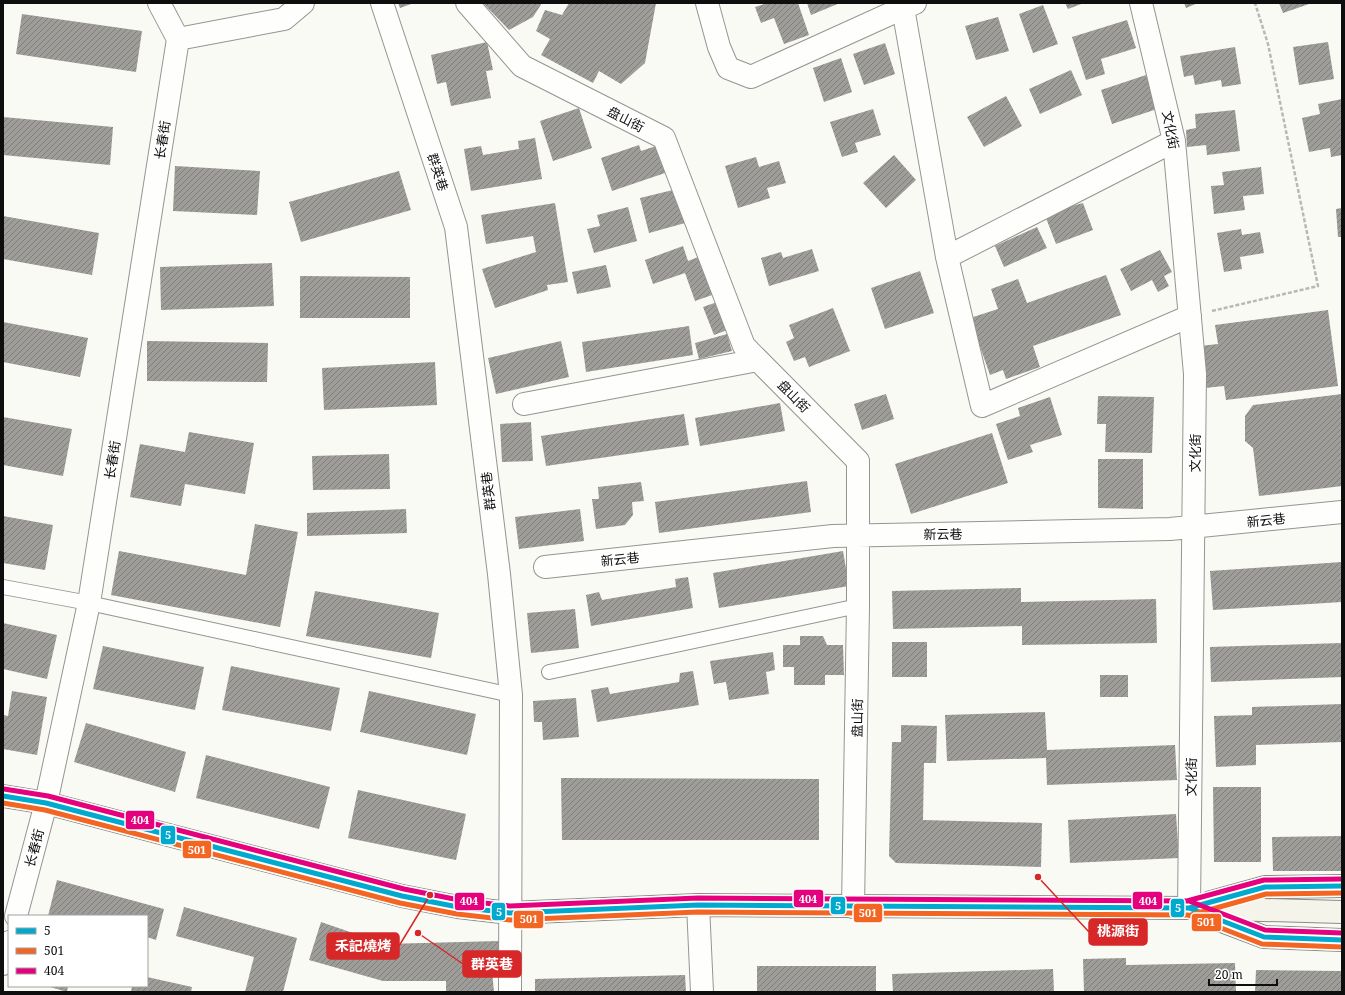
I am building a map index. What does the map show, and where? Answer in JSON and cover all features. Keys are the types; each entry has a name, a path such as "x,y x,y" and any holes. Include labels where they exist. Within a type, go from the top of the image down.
{"main road":[{"path":"3,796 46,803 402,896 458,907 510,913 698,906 1189,908 1342,912"},
{"path":"1189,908 1265,887 1342,886"},
{"path":"1189,908 1264,938 1342,940"}],"street":[{"path":"159,3 178,39 284,19 304,3"},
{"name":"群英巷","path":"382,3 456,226 511,695 510,992"},
{"name":"盘山街","path":"467,3 522,66 664,138 744,346 858,462 858,606 854,907"},
{"path":"708,3 719,47 728,68 751,77 907,4 947,257 982,406 1190,316"},
{"name":"文化街","path":"1141,3 1174,141 1195,374 1189,908"},
{"name":"长春街","path":"16,915 46,803 89,603 178,39"},
{"path":"947,257 1174,141"},
{"path":"524,404 758,360"},
{"name":"新云巷","path":"545,567 833,536 1170,529 1342,512"},
{"path":"698,906 702,992"},
{"path":"3,964 8,946"}],"lane":[{"path":"3,587 89,603 511,695"},
{"path":"549,672 858,606"}],"path":[{"path":"1190,316 1318,286 1268,44 1255,3"}],"building":[{"path":"398,3 414,3 400,8"},
{"path":"483,3 542,3 533,17 509,30"},
{"path":"569,3 656,3 645,63 621,84 599,71 593,83 541,55 550,39 536,31 545,10 562,15"},
{"path":"768,3 798,3 809,35 784,44 774,18 761,23 755,7"},
{"path":"807,3 840,3 811,15"},
{"path":"1065,3 1084,3 1068,9"},
{"path":"1184,3 1198,3 1186,8"},
{"path":"1279,3 1312,3 1283,13"},
{"path":"1043,5 1058,44 1033,53 1019,14"},
{"path":"22,14 142,31 136,72 16,54"},
{"path":"998,17 1009,51 976,60 965,26"},
{"path":"1127,20 1136,48 1101,59 1105,74 1086,80 1072,37"},
{"path":"487,42 493,70 486,71 491,98 451,106 446,82 437,84 431,55"},
{"path":"1328,42 1334,79 1299,85 1293,47"},
{"path":"885,43 895,74 864,85 853,54"},
{"path":"1235,47 1241,84 1222,87 1221,80 1195,85 1193,75 1184,77 1180,56"},
{"path":"841,58 852,92 824,102 813,68"},
{"path":"1071,70 1082,95 1040,114 1029,89"},
{"path":"1146,75 1157,109 1112,124 1101,90"},
{"path":"1006,96 1022,126 984,147 967,117"},
{"path":"1342,99 1342,155 1331,157 1330,148 1309,152 1302,118 1320,114 1318,104"},
{"path":"579,108 592,148 553,161 540,121"},
{"path":"873,109 881,135 855,143 858,152 842,157 830,122"},
{"path":"1235,110 1240,151 1207,155 1206,145 1187,147 1186,130 1196,128 1195,114"},
{"path":"3,117 113,127 110,165 3,155"},
{"path":"535,138 542,179 471,191 464,149 481,146 483,155 519,149 518,141"},
{"path":"639,145 641,151 659,145 668,172 612,191 601,158"},
{"path":"894,155 916,180 886,208 863,183"},
{"path":"756,157 759,167 779,161 786,183 767,188 770,198 738,208 725,166"},
{"path":"175,166 260,171 257,215 173,211"},
{"path":"1261,167 1264,194 1243,196 1245,210 1214,214 1211,186 1224,185 1222,172"},
{"path":"399,171 411,210 301,242 289,202"},
{"path":"677,189 685,223 649,233 640,198"},
{"path":"555,203 568,282 547,285 548,290 495,308 482,269 536,252 533,236 486,244 481,215"},
{"path":"1069,203 1072,206 1083,203 1093,230 1056,244 1046,218 1056,214 1054,208"},
{"path":"628,207 637,241 594,253 587,229 600,226 597,215"},
{"path":"1342,208 1342,237 1338,237 1336,209"},
{"path":"3,216 99,233 92,275 3,259"},
{"path":"1037,227 1047,248 1004,267 995,246"},
{"path":"1241,229 1242,235 1260,232 1264,253 1240,257 1242,269 1224,272 1217,233"},
{"path":"683,246 688,261 701,256 715,294 695,301 685,273 653,284 645,260"},
{"path":"812,249 819,271 769,286 761,258 781,252 783,258"},
{"path":"1160,250 1172,272 1164,276 1169,286 1158,292 1152,280 1131,291 1120,269"},
{"path":"272,263 274,306 161,310 160,267"},
{"path":"606,265 611,287 577,294 572,272"},
{"path":"920,271 934,313 885,329 871,288"},
{"path":"1106,275 1121,315 1033,346 1040,367 1006,379 1003,370 990,375 970,318 998,309 991,289 1018,279 1027,303"},
{"path":"300,276 410,277 410,318 300,318"},
{"path":"720,301 730,329 714,335 703,307"},
{"path":"833,308 850,351 809,367 805,357 794,361 786,342 794,338 789,325"},
{"path":"1328,310 1338,386 1226,400 1224,386 1205,388 1200,346 1218,344 1215,325"},
{"path":"3,322 88,338 80,377 3,362"},
{"path":"689,326 693,355 586,372 582,342"},
{"path":"727,334 732,351 699,359 695,343"},
{"path":"147,341 268,343 267,382 147,381"},
{"path":"561,341 569,377 496,394 488,358"},
{"path":"435,362 437,405 324,410 322,368"},
{"path":"886,394 894,419 862,430 854,404"},
{"path":"1342,394 1342,486 1259,496 1253,448 1245,441 1245,416 1253,405"},
{"path":"1098,396 1154,397 1152,453 1105,452 1106,424 1097,424"},
{"path":"1050,397 1062,435 1030,445 1033,452 1008,460 996,424 1020,416 1018,408"},
{"path":"780,403 785,431 700,446 695,418"},
{"path":"684,414 689,445 546,466 541,436"},
{"path":"3,417 72,429 63,476 3,465"},
{"path":"531,422 533,461 502,462 500,424"},
{"path":"189,432 254,443 245,494 185,484 181,506 130,497 140,444 185,452"},
{"path":"992,433 1008,483 911,514 895,464"},
{"path":"389,454 390,489 313,490 312,456"},
{"path":"1098,459 1143,459 1143,509 1098,508"},
{"path":"807,481 811,512 659,533 655,502"},
{"path":"641,482 644,501 632,502 633,515 625,525 596,529 592,499 599,499 598,487"},
{"path":"406,509 407,533 307,536 307,513"},
{"path":"580,509 584,541 519,549 515,517"},
{"path":"3,516 53,525 45,570 3,563"},
{"path":"255,524 298,532 280,627 111,595 119,551 246,575"},
{"path":"843,551 849,586 719,608 713,573"},
{"path":"1342,562 1342,602 1213,610 1210,571"},
{"path":"688,577 693,608 591,626 586,595 599,592 602,600 676,587 675,579"},
{"path":"1021,588 1021,602 1156,599 1157,643 1022,645 1022,626 893,629 892,591"},
{"path":"315,591 439,613 431,658 306,636"},
{"path":"575,609 579,648 531,653 527,613"},
{"path":"3,623 57,635 47,679 3,669"},
{"path":"800,636 823,636 827,645 843,645 844,675 825,675 825,685 794,685 794,667 783,667 783,645 800,645"},
{"path":"892,642 927,642 927,677 892,677"},
{"path":"1342,643 1342,677 1211,682 1210,647"},
{"path":"103,646 204,667 195,710 93,689"},
{"path":"773,652 775,670 766,672 769,694 729,700 726,682 714,684 710,661"},
{"path":"231,666 340,688 331,731 222,710"},
{"path":"693,671 699,705 597,722 591,690 608,687 610,694 679,682 680,673"},
{"path":"1100,675 1128,675 1128,697 1100,697"},
{"path":"12,691 47,697 37,755 3,749 3,715 8,716"},
{"path":"369,691 476,714 467,755 360,732"},
{"path":"576,698 579,737 543,740 542,722 534,722 533,701"},
{"path":"1342,704 1342,742 1256,745 1256,765 1216,767 1214,716 1252,715 1252,707"},
{"path":"1045,712 1047,750 1175,745 1177,780 1047,785 1046,758 947,761 945,715"},
{"path":"86,723 186,752 175,792 74,762"},
{"path":"901,725 937,726 936,763 924,763 923,820 1042,823 1041,867 896,863 889,856 892,742 901,742"},
{"path":"206,755 330,787 319,829 196,798"},
{"path":"561,778 819,779 819,840 562,840"},
{"path":"1213,787 1261,787 1261,862 1214,862"},
{"path":"358,790 466,814 456,860 348,838"},
{"path":"1176,814 1179,858 1070,863 1068,820"},
{"path":"1342,836 1342,871 1273,871 1272,837"},
{"path":"57,880 164,909 156,940 148,937 148,915 48,915"},
{"path":"184,907 297,938 283,992 245,992 254,957 176,936"},
{"path":"321,922 385,944 499,941 500,968 492,971 494,992 446,992 446,981 383,981 309,960"},
{"path":"1126,958 1126,965 1235,963 1236,992 1084,992 1083,959"},
{"path":"757,966 876,966 876,992 757,992"},
{"path":"1053,969 1054,992 893,992 892,974"},
{"path":"1256,970 1342,971 1342,992 1255,992"},
{"path":"685,975 686,992 535,992 535,979"},
{"path":"148,977 192,987 191,992 131,992 132,987 148,987"},
{"path":"50,987 68,987 67,992"}],"transit line":[{"name":"404","path":"4,789 48,796 404,889 459,900 510,906 698,898 1189,901 1265,930 1342,933"},
{"name":"5","path":"3,796 46,803 402,896 458,907 510,913 698,905 1189,908 1264,937 1342,940"},
{"name":"501","path":"3,803 45,810 400,903 457,914 510,920 698,912 1188,915 1262,944 1342,947"},
{"name":"404","path":"1187,901 1264,880 1342,879"},
{"name":"5","path":"1189,908 1265,887 1342,886"},
{"name":"501","path":"1191,915 1266,894 1342,893"}],"place":[{"name":"桃源街","path":"1038,877"},
{"name":"禾記燒烤","path":"430,895"},
{"name":"群英巷","path":"418,933"}]}
